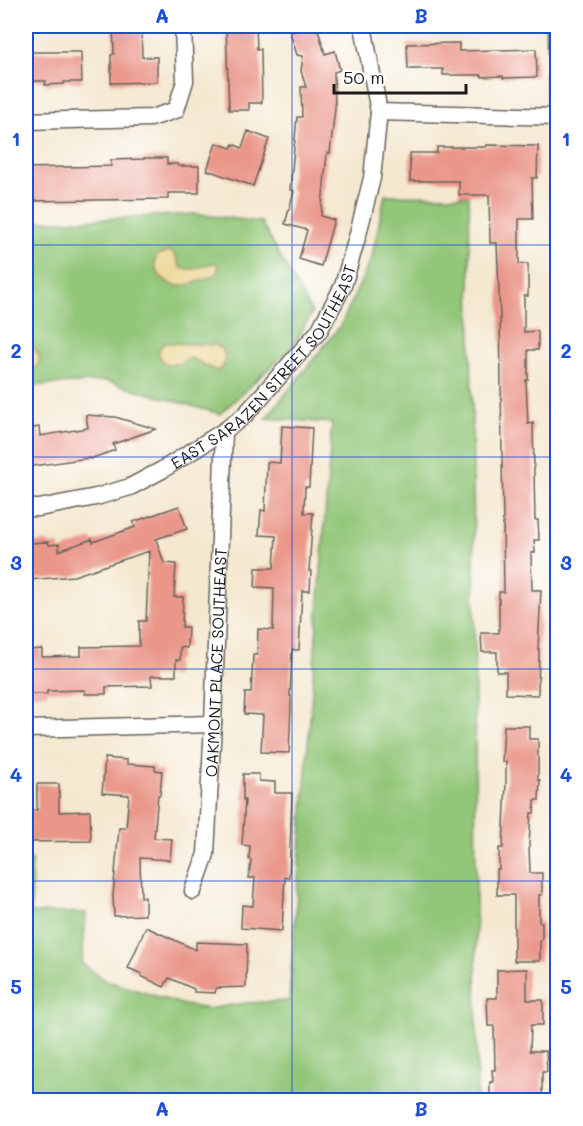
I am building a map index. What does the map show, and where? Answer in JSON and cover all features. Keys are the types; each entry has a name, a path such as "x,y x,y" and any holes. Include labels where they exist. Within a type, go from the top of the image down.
{"street":[{"path":"26,121 151,118 176,110 185,81 183,26"},
{"name":"EAST SARAZEN STREET SOUTHEAST","path":"26,508 39,508 96,497 130,487 162,470 244,416 319,331 342,286 372,178 379,112 363,26"},
{"path":"557,26 558,122"},
{"path":"379,112 557,117"},
{"name":"OAKMONT PLACE SOUTHEAST","path":"193,891 206,854 224,431"},
{"path":"26,729 213,724"}],"green space":[{"path":"385,195 469,196 474,549 477,1100 26,1100 26,861 32,860 31,913 86,913 82,964 107,981 184,1005 208,1009 245,1003 289,1001 332,423 266,418 341,325 372,257"},
{"path":"195,214 261,222 312,313 293,346 220,414 106,381 26,386 26,221"}],"sand":[{"path":"170,251 175,255 181,268 192,269 214,263 219,266 218,270 212,276 191,284 178,286 172,284 157,272 155,265 157,255"},
{"path":"26,343 33,346 39,355 39,363 31,373 26,372"},
{"path":"164,343 216,345 224,352 225,363 219,371 192,358 180,364 165,364 159,356 159,349"}],"building":[{"path":"113,26 141,26 142,57 157,57 157,82 111,83 111,55 114,54"},
{"path":"226,26 256,26 257,49 261,49 262,103 249,103 249,110 229,110"},
{"path":"317,26 325,54 335,51 340,70 334,72 335,108 330,153 327,153 321,216 334,220 321,266 299,259 307,230 285,224 294,191 290,190 297,117 302,117 301,87 306,87 301,71 303,56 297,55 290,32"},
{"path":"459,43 459,51 536,49 537,77 443,75 443,69 408,69 407,44"},
{"path":"31,52 81,52 82,82 45,85 46,81 31,81"},
{"path":"248,131 269,139 253,186 207,170 216,143 231,148 233,144 242,148"},
{"path":"486,145 538,146 537,178 532,178 533,219 519,219 519,264 528,264 528,296 524,296 524,332 538,331 538,350 528,350 528,380 526,380 528,424 533,423 535,520 538,520 539,540 534,540 535,553 531,553 532,590 541,590 538,695 506,694 506,672 497,672 497,652 482,652 481,633 499,633 499,592 504,592 500,316 497,243 490,243 489,195 459,195 459,181 410,181 410,153 437,153 437,147 486,147"},
{"path":"167,158 167,164 199,166 199,193 168,193 168,199 26,201 26,168 111,166 111,160"},
{"path":"86,415 115,417 156,429 113,444 115,450 90,459 26,467 26,429 39,427 40,436 88,428"},
{"path":"282,426 312,428 309,487 305,487 304,513 313,513 310,591 302,591 299,650 292,650 289,753 261,752 263,715 244,714 245,693 251,693 253,655 257,655 258,629 273,630 274,588 255,587 256,568 274,568 276,536 259,535 261,510 265,511 267,462 280,463"},
{"path":"179,506 187,529 156,539 164,563 176,564 174,597 183,597 182,627 188,627 187,648 180,647 180,660 176,660 176,676 151,676 152,686 106,687 106,694 85,694 85,690 27,694 26,658 29,658 29,650 42,649 42,657 81,656 81,647 139,646 139,621 146,621 149,551 74,576 29,580 26,547 28,543 59,544 59,551 135,527 133,522"},
{"path":"504,726 529,726 529,739 538,739 539,800 535,800 534,813 531,813 529,845 530,873 542,873 542,895 539,895 539,922 542,922 540,961 514,961 514,895 497,895 499,848 503,848 506,783 506,762 502,762"},
{"path":"105,758 127,760 127,764 155,766 155,770 162,771 154,838 172,839 170,860 140,858 141,897 145,897 145,915 114,916 113,895 119,828 126,828 129,795 102,793"},
{"path":"243,774 259,774 259,781 275,782 275,793 292,793 289,878 285,877 282,931 241,928 242,905 253,906 255,878 249,878 250,846 242,845 245,800 243,800"},
{"path":"37,784 59,784 59,812 90,811 91,841 26,842 26,810 37,810"},
{"path":"146,927 196,950 196,942 247,944 246,987 216,988 215,993 194,992 194,989 169,978 164,987 141,976 142,974 128,968"},
{"path":"527,969 527,1000 543,1000 543,1025 531,1025 530,1051 546,1051 547,1072 542,1072 542,1101 490,1101 490,1082 493,1082 492,1070 495,1070 494,1026 488,1026 487,998 497,998 497,970"}]}
